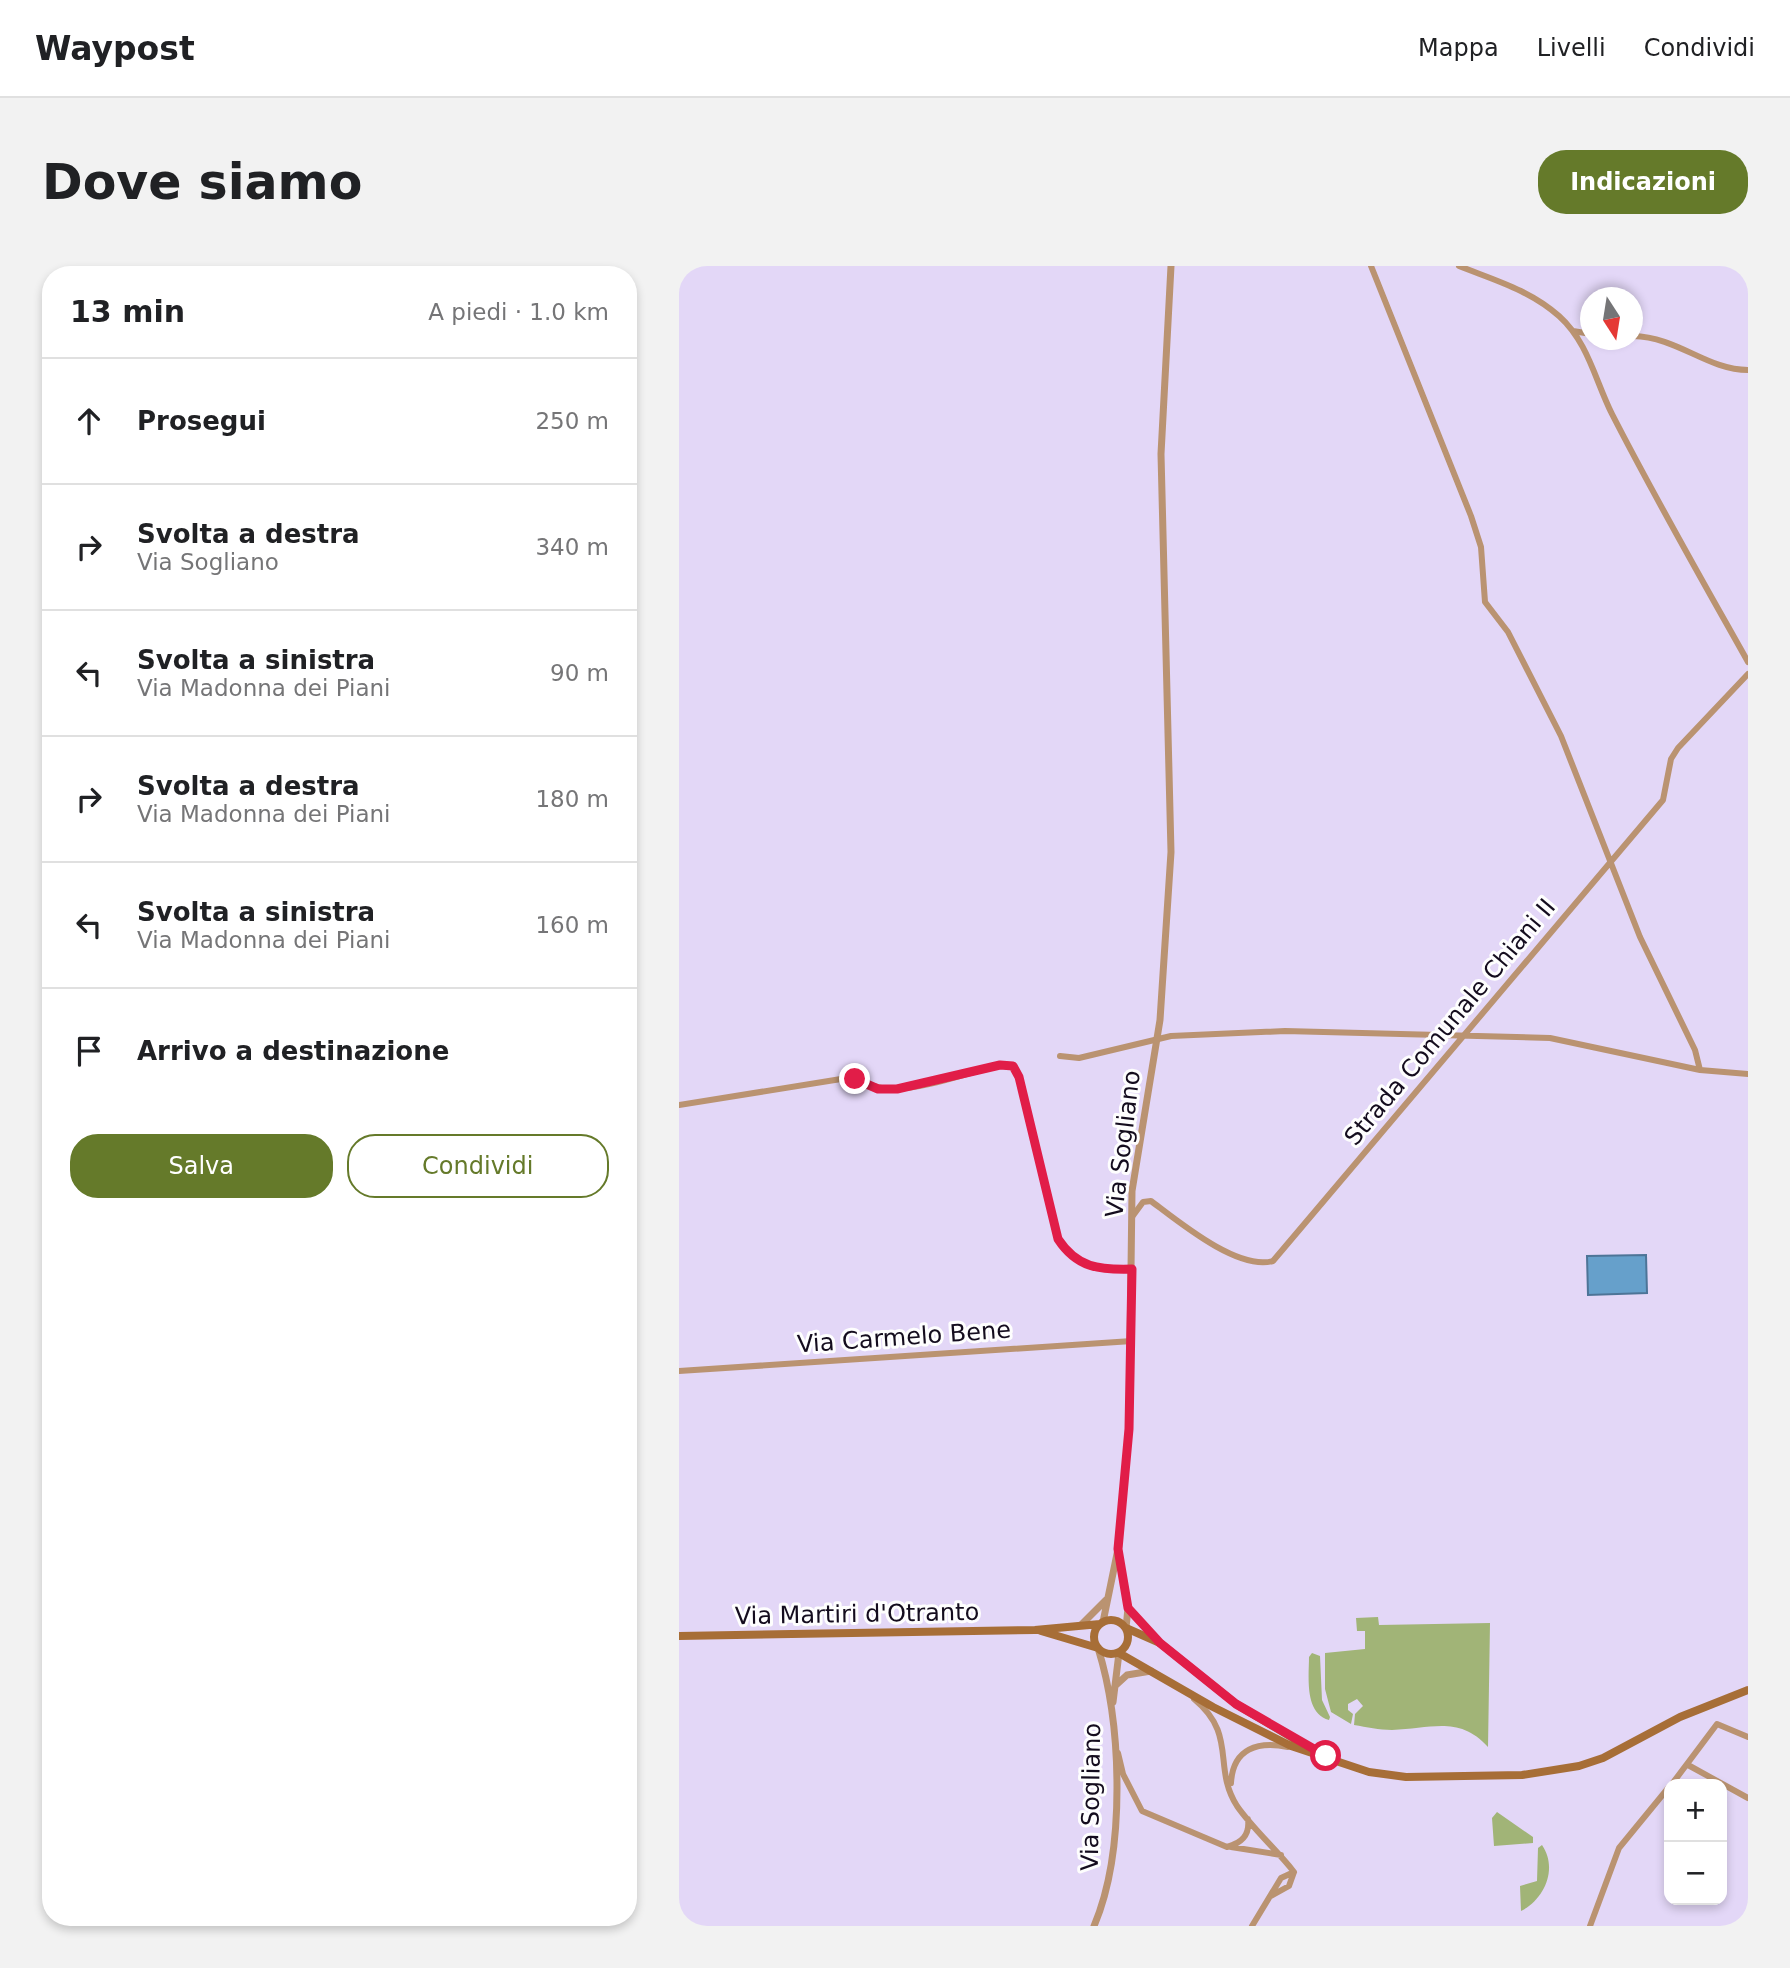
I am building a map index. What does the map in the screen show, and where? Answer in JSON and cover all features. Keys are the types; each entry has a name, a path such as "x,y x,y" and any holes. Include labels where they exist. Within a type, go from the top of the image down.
{"main road":[{"path":"1101,1623 1118,1621 1126,1629 1160,1643 1236,1704 1326,1756"},
{"name":"Via Martiri d'Otranto","path":"679,1636 1035,1630 1101,1623"},
{"name":"Via Sogliano","path":"1098,1648 1094,1638 1101,1623"},
{"name":"Via Sogliano","path":"1119,1653 1129,1639 1126,1629"},
{"name":"Via Martiri d'Otranto","path":"1035,1630 1098,1648"},
{"path":"1098,1648 1108,1654 1119,1653 1251,1726 1312,1752 1369,1772 1406,1777 1549,1773 1603,1758 1680,1717 1748,1690"}],"street":[{"name":"Via Sogliano","path":"1101,1623 1118,1549 1129,1429 1132,1191 1156,1038 1171,852 1160,454 1171,266"},
{"path":"1371,266 1471,516 1481,547 1485,602 1508,632 1561,736 1655,974 1695,1050 1700,1070"},
{"path":"1459,266 1523,290 1559,316 1573,331 1590,358 1611,411 1748,662"},
{"path":"1573,331 1580,332"},
{"path":"1643,337 1667,340 1722,366 1748,370"},
{"name":"Strada Comunale Chiani II","path":"1132,1217 1143,1202 1151,1201 1187,1229 1250,1262 1273,1261 1663,800 1671,759 1678,748 1748,674"},
{"path":"1061,1056 1079,1058 1156,1038 1285,1031 1550,1038 1700,1070 1748,1074"},
{"path":"679,1105 841,1079 855,1079 878,1089 897,1089 1000,1065 1013,1066 1019,1077 1058,1239 1068,1254 1082,1264 1102,1270 1132,1269"},
{"name":"Via Carmelo Bene","path":"679,1371 1132,1341"},
{"name":"Via Sogliano","path":"1118,1549 1128,1608 1126,1629"},
{"path":"1081,1625 1092,1618 1108,1597"},
{"path":"1128,1608 1160,1643"},
{"name":"Via Sogliano","path":"1094,1926 1109,1882 1114,1850 1112,1709 1098,1648"},
{"name":"Via Sogliano","path":"1112,1709 1119,1653"},
{"path":"1115,1686 1127,1675 1153,1671"},
{"path":"1170,1680 1206,1709 1215,1721 1222,1735 1236,1804 1294,1872"},
{"path":"1677,1779 1717,1724 1748,1737"},
{"path":"1114,1739 1123,1774 1142,1811 1227,1847 1283,1858"},
{"path":"1231,1788 1236,1763 1253,1747 1266,1743 1312,1752"},
{"path":"1688,1765 1748,1798"},
{"path":"1590,1926 1619,1848 1664,1794"},
{"path":"1227,1847 1238,1844 1246,1835 1247,1817"},
{"path":"1252,1926 1281,1878 1283,1858"},
{"path":"1281,1878 1294,1872"},
{"path":"1271,1896 1289,1886 1294,1872"}],"green space":[{"path":"1378,1617 1379,1625 1490,1623 1488,1747 1477,1737 1455,1727 1392,1730 1354,1725 1355,1714 1363,1706 1357,1699 1348,1704 1348,1710 1353,1714 1351,1724 1331,1712 1325,1689 1325,1653 1365,1649 1365,1631 1357,1631 1356,1618"},
{"path":"1312,1653 1320,1656 1322,1700 1329,1720 1315,1710 1312,1702 1309,1657"},
{"path":"1497,1812 1533,1837 1533,1843 1494,1846 1492,1818"},
{"path":"1542,1845 1549,1863 1547,1882 1537,1899 1521,1911 1520,1886 1537,1881 1538,1848"}],"water":[{"path":"1646,1255 1647,1293 1588,1295 1587,1256"}],"route":[{"path":"855,1079 878,1089 897,1089 1000,1065 1013,1066 1019,1077 1058,1239 1068,1254 1082,1264 1102,1270 1132,1269 1133,1352 1118,1549 1122,1588 1128,1608 1160,1643 1236,1704 1268,1725 1326,1756"}]}
